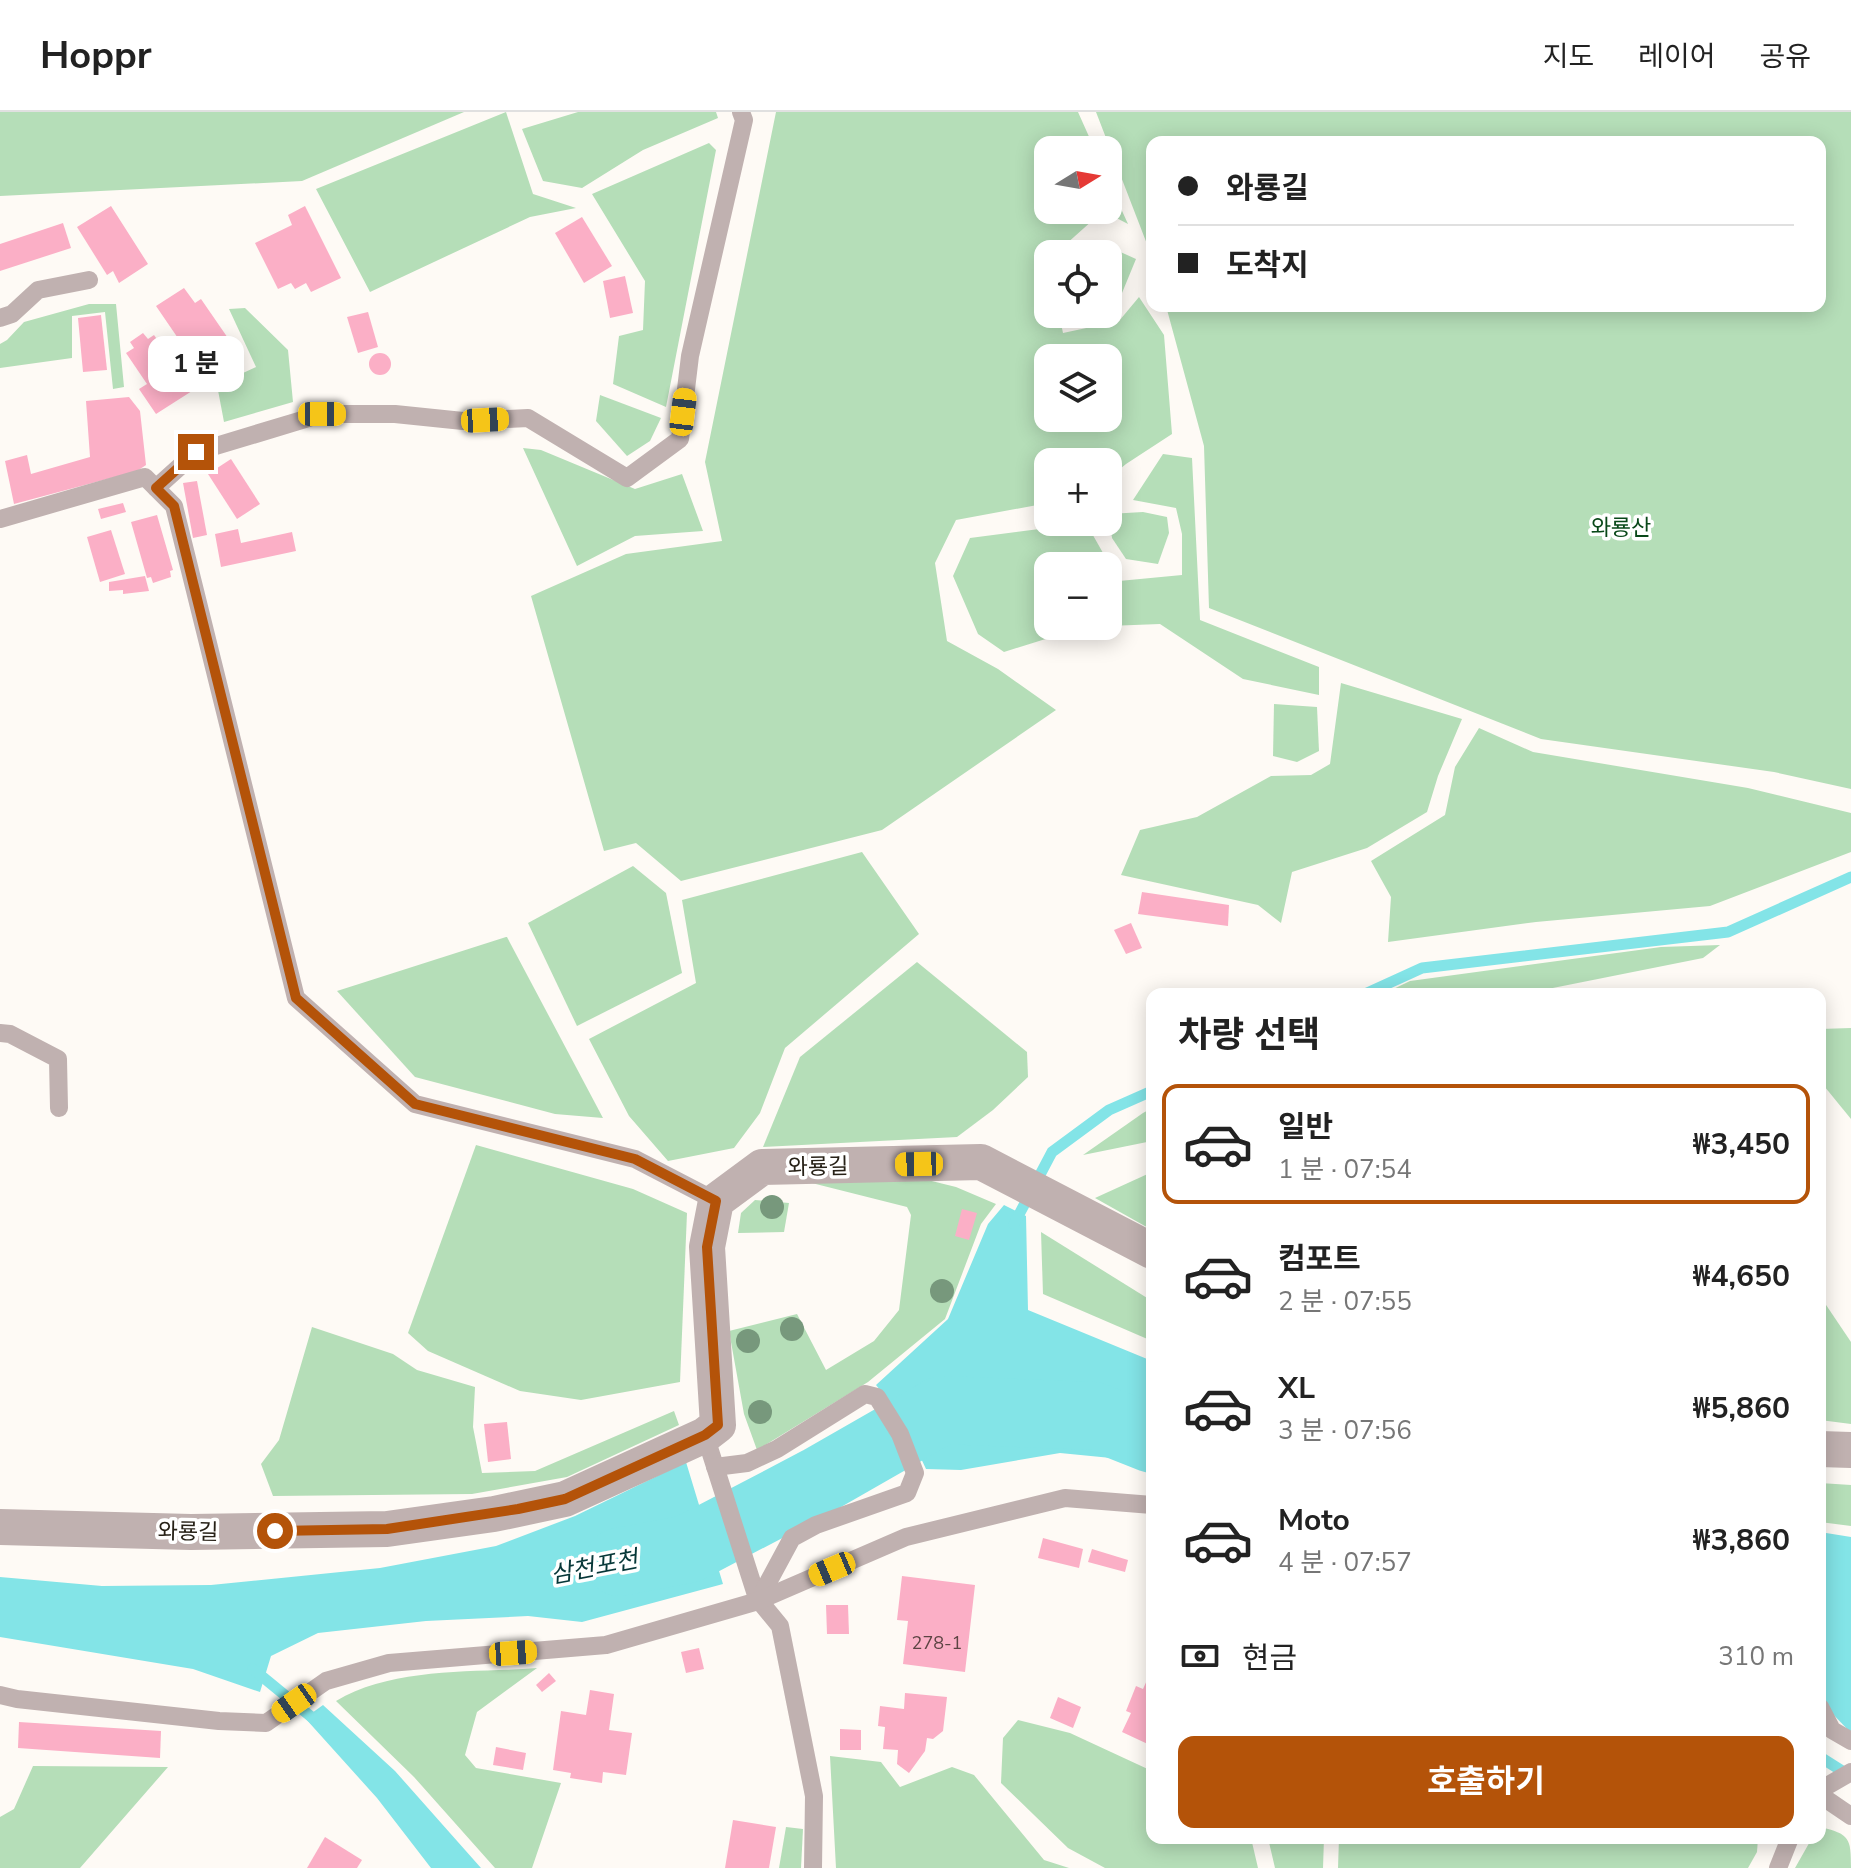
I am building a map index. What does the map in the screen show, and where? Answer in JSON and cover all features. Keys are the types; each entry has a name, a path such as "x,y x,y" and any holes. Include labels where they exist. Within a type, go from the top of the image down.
{"street":[{"name":"와룡길","path":"716,1201 762,1167 981,1162 1146,1248"},
{"path":"710,1451 718,1425 707,1247 716,1201"},
{"path":"1826,1449 1851,1450"},
{"name":"와룡길","path":"0,1527 191,1532 387,1529 494,1514 565,1499 710,1451"}],"lane":[{"path":"156,488 196,452 322,414 395,414 463,421 528,418 627,478 680,439 690,356 744,120 741,112"},
{"path":"0,318 12,314 38,290 89,280"},
{"path":"0,519 145,477 174,506 296,998 415,1104 635,1159 716,1201"},
{"path":"0,1033 10,1034 58,1059 59,1108"},
{"path":"710,1451 747,1463 777,1449 865,1394 877,1397 885,1409 900,1434 915,1473 907,1493 816,1525 792,1538 758,1599"},
{"path":"710,1451 758,1599 780,1626 814,1796 813,1868"},
{"path":"0,1695 219,1721 266,1723 326,1681 389,1663 606,1645 758,1599 906,1537 1065,1498 1146,1505"},
{"path":"1826,1718 1832,1730 1851,1741"},
{"path":"1826,1788 1851,1772"},
{"path":"1826,1797 1851,1816"},
{"path":"1778,1868 1788,1844"}],"green space":[{"path":"0,112 464,112 302,181 0,196"},
{"path":"506,112 533,194 576,208 530,217 370,292 316,189"},
{"path":"578,112 716,112 718,118 643,150 582,188 543,181 522,129"},
{"path":"776,112 1078,112 1089,136 1034,136 1034,224 1088,224 1071,240 1034,240 1034,328 1062,328 1063,333 1086,328 1122,328 1122,317 1139,297 1164,335 1172,434 1122,467 1122,448 1034,448 1034,506 956,520 935,563 947,641 998,669 1056,710 882,830 681,881 636,843 604,851 531,596 626,554 722,541 705,462"},
{"name":"와룡산","path":"1096,112 1851,112 1851,789 1774,772 1541,739 1209,608 1204,446 1168,312 1826,312 1826,136 1146,136 1146,241 1122,179 1122,136 1105,136"},
{"path":"709,143 716,150 666,407 613,384 619,336 643,330 645,281 592,194"},
{"path":"1122,253 1136,259 1122,293"},
{"path":"89,304 116,304 124,387 113,389 105,312 72,316 72,358 0,368 0,344 24,322"},
{"path":"245,308 288,350 293,402 224,422 217,385 256,367 229,309"},
{"path":"600,395 661,418 650,441 627,456 596,421"},
{"path":"523,448 541,450 635,489 682,474 703,531 635,536 577,566"},
{"path":"1163,454 1192,458 1200,620 1319,667 1319,695 1243,679 1160,624 1122,625 1122,581 1182,575 1182,534 1176,508 1133,500"},
{"path":"1143,512 1167,517 1169,533 1158,564 1126,559 1112,536 1122,536 1122,513"},
{"path":"1034,530 1034,536 1093,536 1102,552 1034,552 1034,640 1042,640 1004,652 978,634 953,576 970,538"},
{"path":"1341,683 1462,719 1427,812 1367,848 1292,872 1281,923 1258,905 1121,875 1140,830 1197,817 1271,776 1311,775 1330,764"},
{"path":"1274,704 1317,707 1319,751 1297,762 1273,756"},
{"path":"1479,728 1533,752 1748,788 1851,813 1851,852 1710,906 1536,922 1388,942 1391,897 1371,861 1445,815 1455,767"},
{"path":"862,852 919,934 785,1048 760,1113 734,1148 668,1161 629,1116 589,1039 696,983 682,900"},
{"path":"633,866 666,893 682,973 577,1026 528,923"},
{"path":"507,937 603,1118 555,1114 415,1077 337,991"},
{"path":"1720,945 1703,958 1553,988 1395,988 1410,981 1661,947"},
{"path":"917,962 1027,1052 1028,1077 993,1110 957,1137 763,1147 800,1057"},
{"path":"1851,1028 1851,1119 1826,1088 1826,1029"},
{"path":"1146,1111 1146,1142 1083,1155"},
{"path":"476,1145 633,1189 687,1213 680,1382 581,1400 520,1391 428,1351 408,1333"},
{"path":"891,1171 956,1187 996,1204 981,1224 945,1319 868,1382 757,1450 744,1414 729,1331 797,1314 826,1370 874,1341 899,1310 911,1215 907,1207 788,1177"},
{"path":"1146,1175 1146,1227 1095,1198"},
{"path":"755,1200 789,1203 784,1232 738,1233 741,1213"},
{"path":"1041,1232 1146,1297 1146,1338 1043,1294"},
{"path":"1826,1305 1851,1342 1851,1424 1826,1421"},
{"path":"312,1327 393,1354 417,1370 475,1387 473,1427 482,1473 535,1471 674,1411 679,1425 567,1477 472,1494 273,1496 261,1464 279,1440"},
{"path":"1826,1483 1851,1485 1851,1526 1826,1523"},
{"path":"537,1668 477,1712 465,1755 476,1768 561,1783 532,1868 495,1868 414,1777 336,1701 382,1682 408,1677"},
{"path":"1018,1720 1070,1733 1146,1768 1146,1844 1252,1844 1258,1868 1105,1868 1068,1848 1001,1783 1003,1738"},
{"path":"830,1756 881,1762 900,1787 952,1767 974,1775 1044,1860 1069,1868 836,1868"},
{"path":"33,1766 168,1767 80,1868 0,1868 0,1817 14,1809"},
{"path":"786,1827 803,1829 801,1868 779,1868"},
{"path":"1826,1829 1847,1839 1851,1868 1795,1868 1809,1844 1826,1844"},
{"path":"1269,1844 1324,1844 1323,1868 1275,1868"},
{"path":"1339,1844 1758,1844 1757,1852 1748,1868 1338,1868"}],"water":[{"path":"1004,1205 1026,1216 1028,1310 1146,1359 1146,1461 1060,1453 961,1470 926,1469 901,1416 876,1385 948,1319 988,1224"},
{"path":"686,1462 723,1584 582,1622 528,1616 426,1621 318,1633 271,1656 260,1692 193,1669 0,1637 0,1577 102,1586 211,1585 380,1568 496,1546 575,1516"},
{"path":"1826,1533 1851,1537 1851,1733 1828,1709"},
{"path":"323,1705 395,1771 481,1868 431,1868 377,1798 305,1718"}],"building":[{"path":"111,206 148,264 119,283 113,271 107,275 77,227"},
{"path":"305,206 341,278 311,292 306,283 295,289 291,283 278,289 255,243 292,225 288,215"},
{"path":"582,217 612,266 584,283 555,233"},
{"path":"63,223 71,248 0,271 0,244"},
{"path":"625,276 633,313 610,318 603,281"},
{"path":"184,288 195,303 201,299 241,357 212,377 202,363 197,366 156,306"},
{"path":"368,312 378,347 358,353 347,317"},
{"path":"101,315 107,370 83,372 78,318"},
{"path":"143,333 148,339 154,335 192,391 156,414 139,389 147,384 126,353 134,348 130,342"},
{"path":"380,353 388,356 391,364 388,372 380,375 372,372 369,364 372,356"},
{"path":"129,397 140,411 146,465 137,471 14,504 5,461 27,455 31,474 90,457 86,401"},
{"path":"231,459 260,504 237,519 208,474"},
{"path":"197,481 207,535 193,538 183,483"},
{"path":"123,503 126,512 101,519 98,509"},
{"path":"157,515 173,570 170,571 171,577 153,583 151,577 147,578 131,522"},
{"path":"238,529 241,543 292,532 296,551 221,567 215,534"},
{"path":"111,530 125,574 100,582 87,537"},
{"path":"145,576 149,591 123,594 123,590 109,591 109,582"},
{"path":"1142,892 1229,905 1228,926 1138,914"},
{"path":"1131,923 1142,948 1126,954 1114,930"},
{"path":"962,1209 977,1213 969,1240 955,1236"},
{"path":"507,1422 511,1459 488,1462 484,1424"},
{"path":"1043,1538 1083,1549 1079,1568 1038,1558"},
{"path":"1092,1549 1128,1560 1125,1572 1088,1562"},
{"path":"902,1576 975,1585 965,1672 903,1664 908,1621 897,1620"},
{"path":"826,1605 848,1605 849,1634 827,1634"},
{"path":"699,1648 704,1669 686,1673 681,1652"},
{"path":"549,1673 556,1681 542,1692 536,1685"},
{"path":"1146,1682 1146,1743 1122,1732 1131,1713 1126,1711 1136,1686 1143,1689"},
{"path":"590,1690 614,1694 609,1730 632,1733 626,1775 603,1772 602,1783 570,1778 571,1773 553,1770 561,1711 586,1715"},
{"path":"905,1693 947,1697 943,1731 933,1739 927,1738 925,1751 909,1773 897,1764 898,1750 883,1749 885,1727 878,1726 880,1706 904,1709"},
{"path":"1058,1697 1081,1707 1073,1728 1050,1718"},
{"path":"19,1722 161,1731 160,1758 18,1748"},
{"path":"840,1729 861,1730 861,1750 840,1750"},
{"path":"496,1747 526,1753 523,1770 493,1765"},
{"path":"733,1820 776,1827 769,1868 725,1868"},
{"path":"325,1837 362,1860 357,1868 307,1868"}],"waterway":[{"path":"1378,988 1422,968 1728,932 1851,877"},
{"path":"1014,1224 1052,1152 1109,1110 1146,1094"},
{"name":"삼천포천","path":"619,1562 688,1549 818,1481 942,1410 1094,1416 1146,1437"},
{"path":"253,1669 320,1724"},
{"path":"1826,1761 1850,1776"}],"route":[{"path":"196,452 156,488 174,506 296,998 415,1104 635,1159 716,1201 707,1247 718,1425 705,1435 565,1499 494,1514 387,1529 275,1531"}]}
